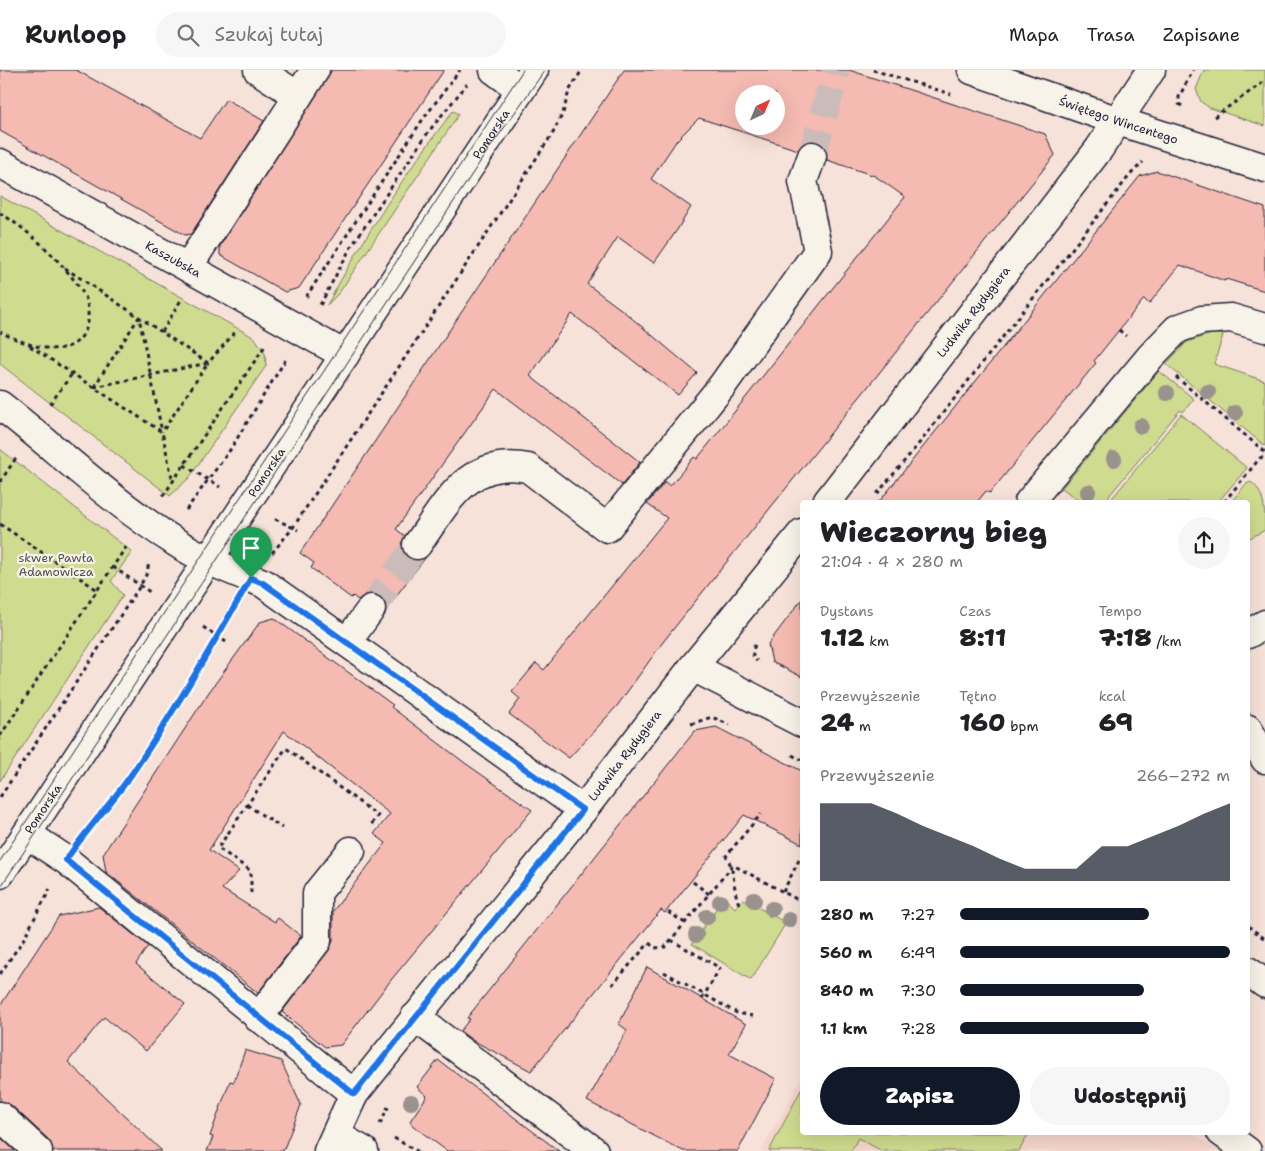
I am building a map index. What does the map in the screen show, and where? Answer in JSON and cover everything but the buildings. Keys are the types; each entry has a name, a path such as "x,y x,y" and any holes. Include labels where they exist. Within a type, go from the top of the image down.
{"street":[{"path":"258,70 298,96"},
{"path":"187,280 314,70"},
{"path":"494,70 527,80"},
{"name":"Świętego Wincentego","path":"972,70 1118,121 1265,168"},
{"name":"Ludwika Rydygiera","path":"829,500 1099,149 1151,70"},
{"name":"Pomorska","path":"0,874 527,80"},
{"path":"417,545 457,490 492,466 514,465 528,468 607,528 722,386 818,251 803,181 812,156"},
{"name":"Kaszubska","path":"0,163 187,280 345,354"},
{"path":"1031,500 1151,356 1177,329 1202,320 1231,318 1265,328"},
{"path":"0,405 167,537 208,560 263,583 583,810"},
{"name":"Ludwika Rydygiera","path":"332,1143 354,1094 583,810 693,667 800,535"},
{"path":"346,642 371,609"},
{"path":"1250,633 1265,624"},
{"path":"693,667 800,722"},
{"path":"1250,733 1265,759"},
{"path":"27,834 66,860 258,1018 354,1094"},
{"path":"258,1018 317,941 318,893 351,851"},
{"path":"1250,973 1265,984"},
{"path":"415,1017 594,1151"},
{"path":"0,1116 38,1151"},
{"path":"1225,1135 1247,1151"},
{"path":"332,1143 371,1140"}],"path":[{"path":"300,302 310,293 421,122 460,70"},
{"path":"0,974 23,940 66,860 85,832 131,776 218,637 251,578 292,529 537,158 553,133 563,113 569,91 582,70"},
{"path":"1185,108 1179,104 1179,96 1193,70"},
{"path":"1213,117 1265,81"},
{"path":"317,309 351,247 429,131 468,82"},
{"path":"876,495 921,442 1130,175 1142,162 1148,160"},
{"path":"0,213 44,247 84,294 89,307 87,327 79,340 67,347 51,348 26,342 0,332"},
{"path":"60,265 208,363"},
{"path":"162,332 187,280"},
{"path":"139,317 173,482"},
{"path":"94,387 139,317"},
{"path":"162,432 208,363 242,324"},
{"path":"1118,330 1265,454 1226,500"},
{"path":"0,736 269,339"},
{"path":"26,342 162,432"},
{"path":"0,797 140,586 147,573 149,562 230,450 291,351"},
{"path":"94,387 208,363"},
{"path":"45,410 72,374"},
{"path":"0,482 20,453"},
{"path":"0,524 99,591"},
{"path":"759,637 752,651 753,658 763,667"},
{"path":"686,731 692,723 712,718 736,728"},
{"path":"251,893 252,871 218,848 286,748 378,816 351,851"},
{"path":"786,752 800,759"},
{"path":"247,805 282,828"},
{"path":"761,814 726,856 733,865 800,901"},
{"path":"783,892 799,860"},
{"path":"612,985 649,943 661,949 671,940 733,865"},
{"path":"733,865 734,894 739,904"},
{"path":"693,882 709,894"},
{"path":"668,912 685,923"},
{"path":"1250,928 1265,939"},
{"path":"671,940 720,968 702,999"},
{"path":"664,972 737,1013 753,1016"},
{"path":"371,1140 390,1103"}],"shaded area":[{"path":"800,1081 800,1135 1194,1135 1220,1151 761,1151"}],"green space":[{"path":"1204,70 1265,70 1265,126 1210,108 1201,102 1196,89"},
{"path":"453,111 459,114 339,293 327,305 386,205"},
{"path":"0,196 255,338 265,353 266,366 189,478 170,496 0,364"},
{"path":"1214,333 1223,335 1214,364 1265,381 1265,446 1166,364 1187,342"},
{"path":"1159,371 1194,399 1183,412 1180,410 1106,500 1077,500 1062,488"},
{"path":"1181,414 1247,468 1220,500 1111,500"},
{"name":"skwer Pawła Adamowicza","path":"0,449 132,552 111,581 123,595 0,781"},
{"path":"1251,482 1256,486 1262,497 1264,510 1265,530 1250,538 1250,500 1233,500 1246,484"},
{"path":"724,897 735,908 743,899 786,923 751,980 692,944"},
{"path":"800,1092 800,1135 1028,1135 1019,1151 882,1151 858,1138 851,1151 769,1151"}],"tunnel":[{"path":"812,156 836,70"},
{"path":"371,609 417,545"}],"tram line":[{"path":"0,861 523,70"},
{"path":"0,888 484,156 545,70"}],"route":[{"path":"251,578 263,583 583,810 354,1094 66,860 85,832 131,776 218,637 251,578"}]}
